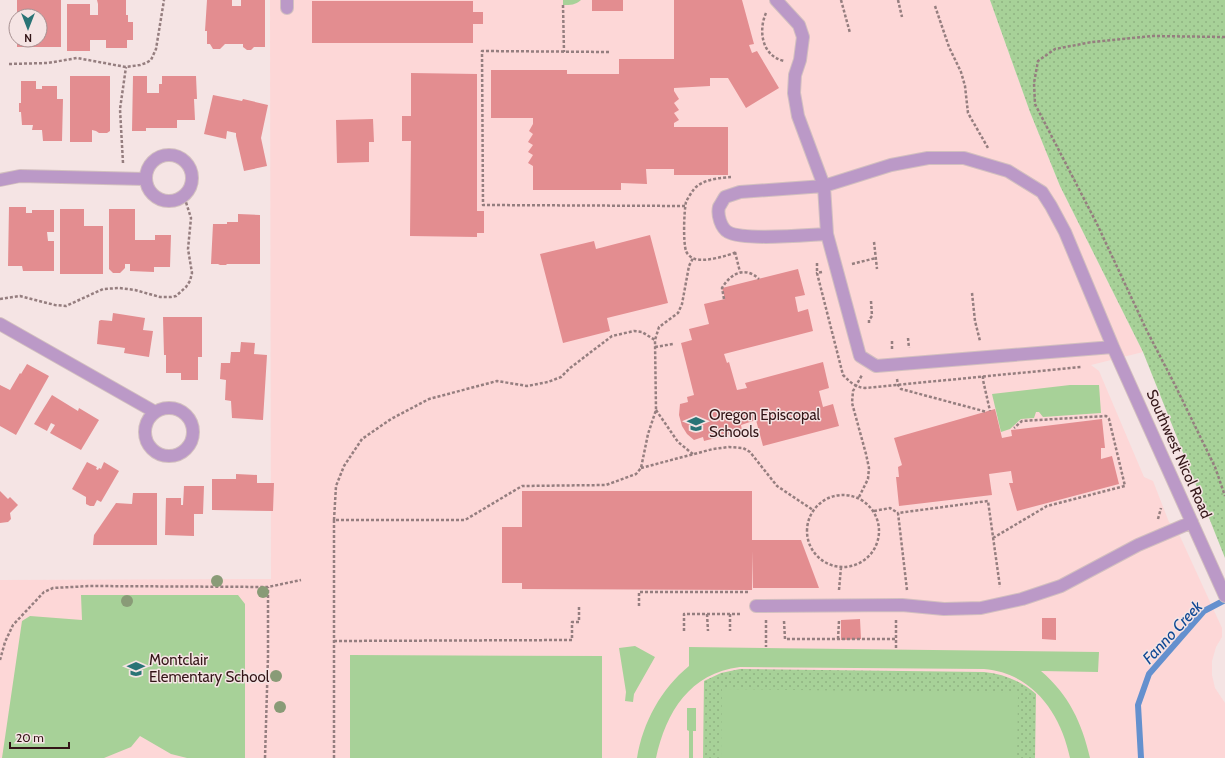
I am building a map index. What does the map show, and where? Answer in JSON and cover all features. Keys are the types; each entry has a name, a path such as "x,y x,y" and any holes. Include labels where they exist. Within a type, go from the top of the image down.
{"street":[{"path":"772,4 799,25 803,37 794,93 798,116 824,186 827,234 860,356 876,366 1113,347"},
{"path":"170,155 181,158 192,172 191,188 184,196 169,202 160,200 151,194 145,179 148,167 162,156 170,155"},
{"name":"Southwest Nicol Road","path":"827,234 801,236 740,236 727,232 719,221 719,208 725,196 740,192 824,186 891,165 928,158 964,158 1008,171 1042,192 1057,216 1087,283 1113,347 1225,596"},
{"path":"0,180 20,176 124,177 145,179"},
{"path":"0,324 155,412 170,408 179,410 186,415 193,431 192,440 188,447 180,453 171,456 160,455 152,450 147,443 145,430 147,420 155,412"},
{"path":"756,606 902,605 944,609 980,608 1022,599 1061,586 1138,545 1192,522"}],"path":[{"path":"9,64 48,63 77,58 126,67 146,63 151,60 158,42 164,0"},
{"path":"841,0 850,33"},
{"path":"898,0 902,17"},
{"path":"772,4 764,18 763,31 766,50 772,56 781,60 791,62 800,60"},
{"path":"563,5 564,52"},
{"path":"936,6 949,47 961,72 965,86 968,113 991,153"},
{"path":"1225,37 1152,36 1092,42 1056,49 1038,61 1034,83 1035,104 1040,116 1097,224 1147,332 1216,467 1225,496"},
{"path":"609,52 482,51 483,205 686,206"},
{"path":"124,177 120,109 126,67"},
{"path":"736,176 706,181 695,188 686,201 684,212 685,243 686,252 693,258 704,259 726,256 742,250"},
{"path":"0,299 20,296 55,305 66,306 103,289 119,288 135,290 160,297 171,298 176,296 186,287 190,281 192,273 188,249 191,218 184,196"},
{"path":"874,242 877,269"},
{"path":"735,252 740,272"},
{"path":"817,256 817,273"},
{"path":"334,520 465,520 522,486 606,485 636,474 641,468 648,434 656,410 654,340 659,327 678,312 682,304 689,266 693,258"},
{"path":"724,300 722,291 724,286 735,274 740,272 753,273 759,278"},
{"path":"334,758 334,520 336,486 344,466 362,439 391,419 430,399 497,381 526,386 548,382 561,377 570,368 612,336 634,331 642,332 654,340"},
{"path":"655,348 673,344"},
{"path":"896,365 898,385 900,389 987,412"},
{"path":"852,403 869,468 868,479 859,498"},
{"path":"656,410 678,442 694,455"},
{"path":"993,538 1047,506 1125,486 1109,419 1106,416 1022,421 1014,428"},
{"path":"641,468 713,449 730,447 743,448 750,452 777,486 813,510"},
{"path":"844,494 859,498 866,502 874,510 879,522 880,534 877,546 870,556 861,563 849,567 837,567 826,563 816,555 810,545 807,533 808,521 813,510 821,501 832,496 844,494"},
{"path":"874,510 890,508 898,513 988,501 1000,590 1006,589"},
{"path":"1153,523 1157,520 1161,508"},
{"path":"898,513 907,592 912,592"},
{"path":"0,660 5,642 13,625 44,592 53,588 90,586 268,587 300,580"},
{"path":"265,758 268,656 268,587"},
{"path":"639,606 639,592 749,592"},
{"path":"896,649 896,620 902,605"},
{"path":"334,641 572,640 572,622 579,622 579,606"},
{"path":"707,614 708,631"},
{"path":"730,614 730,631"},
{"path":"784,619 785,639 896,639"}],"shaded area":[{"name":"Oregon Episcopal Schools","path":"270,0 990,0 1030,112 1060,186 1143,352 1091,365 1099,371 1144,477 1153,481 1169,522 1178,532 1222,628 1222,637 1216,647 1212,661 1212,675 1215,688 1225,703 1225,758 0,758 0,580 271,579"}],"green space":[{"path":"563,0 581,0 577,3 563,5"},
{"path":"990,0 1225,0 1225,558 1143,352 1060,186 1030,112"},
{"path":"1070,385 1099,385 1101,413 1043,417 1039,412 1036,412 1034,418 1021,419 1010,429 1001,432 992,394"},
{"name":"Montclair Elementary School","path":"81,595 238,595 245,604 245,758 187,758 171,754 140,736 131,747 104,758 2,758 22,621 30,616 82,620"},
{"path":"635,646 655,657 634,694 633,702 625,701 626,692 619,648"},
{"path":"689,647 1099,652 1098,672 1041,671 1051,680 1073,710 1083,733 1090,758 1070,758 1060,726 1042,698 1017,678 1001,672 984,669 740,667 722,671 707,677 694,686 683,698 666,725 656,758 637,758 644,732 655,707 670,685 689,666"},
{"path":"350,655 602,656 602,758 350,758"},
{"path":"740,669 984,672 1005,676 1024,685 1036,694 1035,758 703,758 704,681 721,673"},
{"path":"722,689 1018,693 1017,758 721,758"},
{"path":"687,708 696,708 696,731 693,731 693,758 689,758"}],"building":[{"path":"17,0 61,0 61,47 48,47 48,8 17,8"},
{"path":"97,0 126,0 126,15 128,15 128,22 133,22 133,40 127,40 127,48 106,48 106,40 90,40 90,51 67,51 67,4 90,4 90,15 98,15"},
{"path":"207,0 232,0 232,6 241,6 241,0 265,0 265,47 254,47 251,50 247,50 243,47 243,44 225,44 220,49 213,49 210,44 207,44 207,31 205,31"},
{"path":"592,0 623,0 623,11 592,11"},
{"path":"674,0 742,0 754,44 749,45 752,53 757,51 779,88 746,108 728,78 710,78 710,86 674,88 674,91 679,99 674,103 679,110 674,113 679,120 674,123 674,127 728,127 728,175 674,175 674,169 646,169 647,184 621,183 621,190 533,190 533,166 528,163 533,155 528,152 533,145 528,142 533,134 529,131 533,124 533,118 491,118 491,70 567,70 567,74 619,74 619,59 674,59"},
{"path":"312,1 473,1 473,12 483,12 483,24 473,24 473,43 312,43"},
{"path":"411,73 477,74 477,211 484,211 484,233 477,233 477,237 410,236 411,141 402,141 402,116 411,116"},
{"path":"70,76 110,76 110,131 107,133 99,133 92,130 92,142 70,142"},
{"path":"133,76 147,76 147,93 159,93 159,84 162,84 162,76 196,76 197,99 194,99 195,120 177,120 177,128 146,128 146,131 132,131"},
{"path":"21,81 36,81 36,89 42,89 42,86 57,86 57,99 63,99 62,141 43,141 42,130 32,130 33,125 22,125 21,112 19,112 19,103 21,103"},
{"path":"213,95 242,101 243,99 268,105 261,138 267,166 244,171 236,133 227,131 226,139 204,134"},
{"path":"373,119 374,142 369,142 369,162 337,163 336,120"},
{"path":"9,207 26,207 26,213 32,213 32,210 54,210 54,232 47,232 48,241 54,241 54,271 23,271 22,266 8,266"},
{"path":"60,209 84,209 84,226 103,226 103,274 60,274"},
{"path":"109,209 135,209 135,240 155,240 155,235 171,235 170,267 154,267 154,272 130,271 130,264 125,264 125,268 120,273 113,273 109,269"},
{"path":"238,214 260,215 260,264 211,264 213,224 238,222"},
{"path":"650,235 668,303 607,318 610,331 563,343 540,254 594,241 596,249"},
{"path":"798,269 805,295 795,297 798,312 808,309 813,331 724,354 727,363 729,362 737,390 747,388 745,383 823,362 829,388 819,391 823,407 833,404 839,426 763,446 756,420 741,425 742,431 704,441 703,437 694,440 687,434 682,426 679,415 680,404 688,402 687,397 694,395 681,343 692,340 689,329 709,324 704,304 725,299 722,288"},
{"path":"113,313 145,318 143,330 153,331 149,357 124,353 125,348 97,344 99,321 112,321"},
{"path":"163,317 202,317 202,357 198,357 198,380 181,380 181,373 166,373"},
{"path":"241,342 255,343 254,354 267,355 263,420 232,418 231,401 225,400 226,380 220,379 221,363 230,363 231,352 240,352"},
{"path":"27,364 49,376 16,435 0,426 0,385 10,390"},
{"path":"52,395 78,411 79,408 99,420 81,450 50,433 55,425 51,423 47,431 34,424"},
{"path":"995,409 1002,438 1012,436 1011,430 1102,419 1105,448 1101,448 1101,459 1112,456 1119,484 1017,511 1009,483 1013,483 1011,471 989,474 992,495 899,506 896,477 899,477 898,467 902,465 894,438"},
{"path":"87,462 97,467 96,469 98,470 99,468 101,469 104,462 119,471 101,502 97,500 94,506 86,504 86,497 72,489"},
{"path":"236,474 257,475 257,483 274,483 273,511 212,510 212,479 236,479"},
{"path":"184,486 204,486 203,514 194,514 194,536 165,535 166,498 181,498 181,505 183,505"},
{"path":"0,491 8,499 10,497 18,505 10,513 11,519 8,522 0,523"},
{"path":"522,491 752,491 752,540 801,540 819,588 753,588 753,551 752,590 522,589 522,583 502,583 502,527 522,527"},
{"path":"133,493 157,493 157,545 93,545 94,535 116,503 132,504"},
{"path":"1042,618 1056,618 1056,640 1042,639"},
{"path":"860,619 861,639 841,640 841,620"}],"waterway":[{"name":"Fanno Creek","path":"1141,758 1138,705 1149,674 1204,611 1225,600"}],"place":[{"name":"Oregon Episcopal Schools","path":"696,424"},
{"name":"Montclair Elementary School","path":"136,669"}]}
